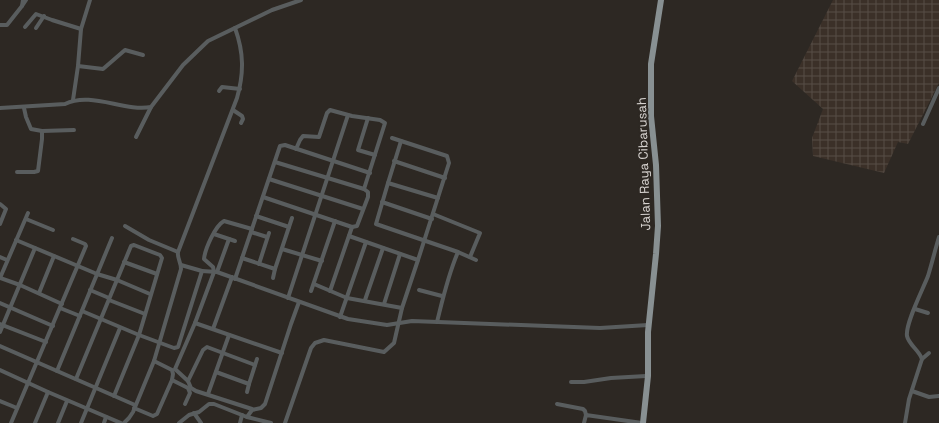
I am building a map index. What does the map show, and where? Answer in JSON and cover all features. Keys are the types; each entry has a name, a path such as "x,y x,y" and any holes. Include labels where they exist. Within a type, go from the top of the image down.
{"main road":[{"name":"Jalan Raya Cibarusah","path":"642,423 648,376 647,328 655,254 656,220 655,179 650,116 649,64 661,0"},
{"name":"Jalan Raya Cibarusah","path":"642,423 647,343"}],"street":[{"path":"0,25 7,25 22,6 24,0"},
{"path":"74,100 81,29 90,0"},
{"path":"136,137 151,107 183,65 199,48 208,41 272,10 300,0"},
{"path":"25,26 36,14 81,29"},
{"path":"36,28 44,16"},
{"path":"0,370 67,401 122,423 129,418 154,361 160,343 180,273 181,264 178,259 178,252 240,89 243,60 239,38 235,28"},
{"path":"78,66 103,69 125,50 143,54"},
{"path":"219,90 222,87 240,89"},
{"path":"923,124 939,88"},
{"path":"0,108 24,108 66,104 74,100 106,102 136,108 151,107"},
{"path":"24,108 30,128 42,131 74,130"},
{"path":"232,110 242,116 243,119 241,123"},
{"path":"296,149 303,136 319,136 329,110 348,115 380,120 385,123 364,189"},
{"path":"288,298 348,115"},
{"path":"368,118 358,150 376,155"},
{"path":"17,172 38,171 42,131"},
{"path":"285,423 311,348 315,343 324,340 384,352 394,343 402,308 425,241 449,163 447,156 392,138"},
{"path":"401,141 376,224 458,252 476,260"},
{"path":"213,329 242,258 280,146 285,145 370,173"},
{"path":"394,161 445,178"},
{"path":"263,197 335,220 352,227 357,226 369,194 364,189 275,162"},
{"path":"269,179 363,209"},
{"path":"388,183 438,198"},
{"path":"382,202 432,219"},
{"path":"0,204 6,209 0,224"},
{"path":"28,213 0,278 39,293 80,316"},
{"path":"433,214 480,232 470,257"},
{"path":"256,216 289,227"},
{"path":"273,278 292,218"},
{"path":"26,219 53,230"},
{"path":"312,291 335,220"},
{"path":"215,272 213,267 205,261 204,258 209,240 220,223 224,221 268,235 259,264"},
{"path":"126,226 149,240 178,252"},
{"path":"330,291 352,227"},
{"path":"214,234 235,241"},
{"path":"349,236 418,260"},
{"path":"922,359 908,340 907,335 909,323 928,276 939,237"},
{"path":"57,371 112,238"},
{"path":"11,423 86,245 72,239"},
{"path":"229,239 175,368 176,371 188,381 192,389 252,409 261,408 265,404 299,302"},
{"path":"16,240 97,274 117,280 150,294"},
{"path":"340,317 366,242"},
{"path":"76,379 131,246 134,245 162,256 139,336 114,396"},
{"path":"0,332 2,324 11,307 35,248"},
{"path":"365,300 383,248"},
{"path":"282,249 322,261"},
{"path":"437,322 442,296 449,273 458,252"},
{"path":"384,304 400,254"},
{"path":"39,293 54,256"},
{"path":"0,257 7,260"},
{"path":"242,258 275,269"},
{"path":"124,262 157,274"},
{"path":"181,264 202,271 215,272 234,278 340,317 397,328 408,321 600,328 647,328"},
{"path":"82,311 139,336 174,348 179,346 202,271"},
{"path":"314,284 347,298 365,300 402,308"},
{"path":"90,290 145,314"},
{"path":"419,290 442,296"},
{"path":"0,303 53,326"},
{"path":"915,309 928,313"},
{"path":"195,323 282,353"},
{"path":"2,324 46,342"},
{"path":"81,423 120,328"},
{"path":"208,394 229,335"},
{"path":"0,346 114,396 153,416 156,414 172,380 173,374 172,370 154,361"},
{"path":"188,381 204,348 209,347 255,365"},
{"path":"905,423 912,391 922,359 929,353"},
{"path":"247,392 257,359"},
{"path":"216,372 249,384"},
{"path":"571,382 646,376"},
{"path":"172,380 189,389 190,393 185,404"},
{"path":"912,391 929,396 939,396"},
{"path":"35,423 48,392"},
{"path":"58,423 67,401"},
{"path":"0,402 17,408"},
{"path":"179,423 194,413 199,412 209,404 214,404 245,416 271,423"},
{"path":"557,404 583,409 586,415 584,423"},
{"path":"240,423 252,409"},
{"path":"194,413 200,422 206,423"},
{"path":"586,415 642,423"},
{"path":"104,423 106,417"}],"shaded area":[{"path":"833,0 939,0 939,83 908,144 898,142 884,173 813,156 812,138 823,109 792,81"}]}
